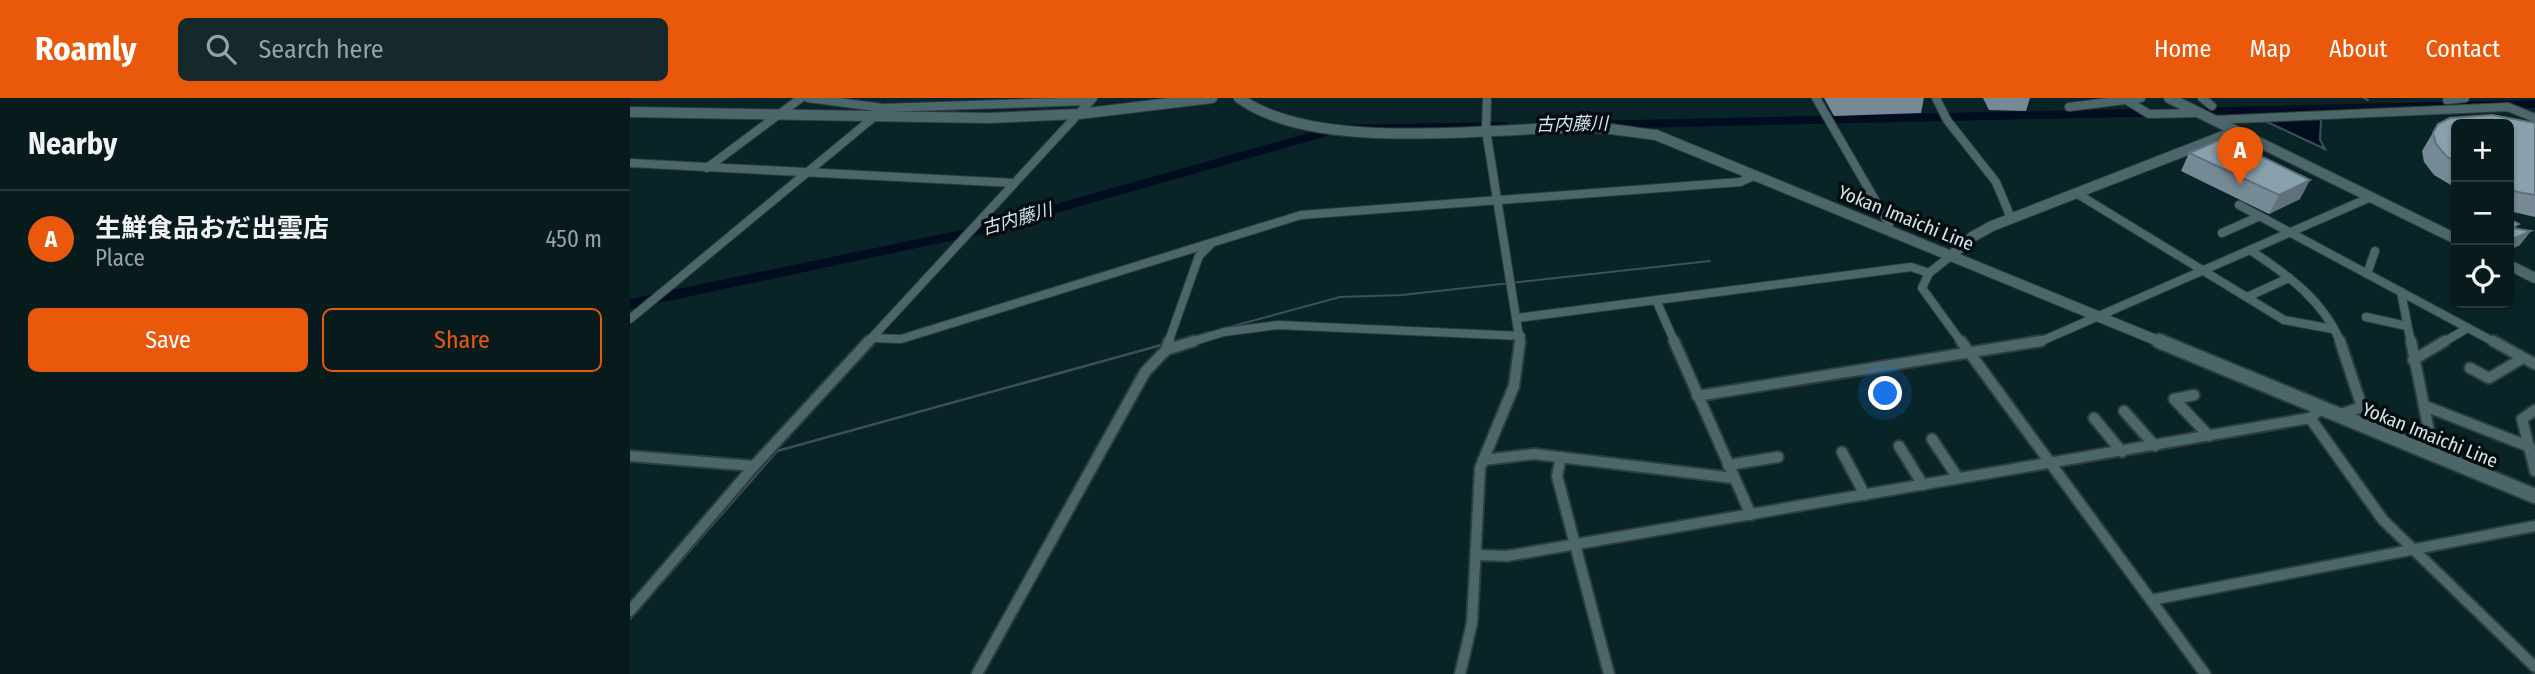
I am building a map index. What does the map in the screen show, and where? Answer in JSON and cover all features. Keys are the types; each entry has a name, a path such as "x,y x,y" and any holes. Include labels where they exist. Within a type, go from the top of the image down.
{"main road":[{"path":"630,112 989,118 1079,114 1212,98"},
{"name":"Yokan Imaichi Line","path":"1239,98 1263,112 1346,131 1385,134 1598,128 1639,131 1675,141 2535,496"},
{"path":"2169,98 2451,237"},
{"path":"1952,255 1972,237 2011,218 2236,131"},
{"path":"2514,268 2535,278"}],"street":[{"path":"707,168 801,98"},
{"path":"808,98 883,108 1091,100"},
{"path":"1460,674 1472,623 1480,468 1514,386 1521,336 1486,130 1487,98"},
{"path":"1816,98 1889,224 1888,230"},
{"path":"1936,98 1947,120 1996,182 2011,218"},
{"path":"2069,107 2141,98"},
{"path":"2202,98 2212,106"},
{"path":"2447,100 2465,98"},
{"path":"2124,99 2149,114 2199,113"},
{"path":"630,611 754,466 1091,100"},
{"path":"2213,120 2226,117 2508,107 2535,118"},
{"path":"632,317 874,117"},
{"path":"630,163 1014,183"},
{"path":"872,338 901,339 1301,215 1740,182 1756,175"},
{"path":"2076,193 2284,320 2333,328"},
{"path":"1697,396 2033,345 2371,197"},
{"path":"2239,205 2535,364"},
{"path":"2222,233 2260,216"},
{"path":"977,674 1145,372 1166,350 1199,256 1213,243"},
{"path":"2250,250 2289,278 2327,313 2359,384 2362,407 2338,415"},
{"path":"2367,274 2375,251"},
{"path":"1952,255 1929,273 1922,288 2205,674"},
{"path":"1517,318 1911,267 1929,273"},
{"path":"2247,297 2289,278"},
{"path":"2401,292 2434,456"},
{"path":"1656,300 1751,515"},
{"path":"2366,317 2407,326"},
{"path":"1166,350 1224,332 1278,325 1521,336"},
{"path":"2413,360 2468,328"},
{"path":"2470,368 2488,378 2523,358"},
{"path":"2194,395 2174,399 2209,436"},
{"path":"2425,406 2530,447"},
{"path":"1476,555 1507,556 2049,462 2122,452 2310,418 2321,409"},
{"path":"2535,410 2522,419 2535,471"},
{"path":"2124,411 2155,446"},
{"path":"2094,418 2122,452"},
{"path":"2310,418 2383,520 2535,667"},
{"path":"1932,439 1958,478"},
{"path":"1899,446 1923,485"},
{"path":"1842,452 1865,495"},
{"path":"1483,460 1534,454 1734,478"},
{"path":"630,456 754,466"},
{"path":"1562,457 1557,476 1609,674"},
{"path":"1728,465 1779,457"},
{"path":"2151,600 2535,526"}],"water":[{"path":"2321,119 2320,140 2325,149 2265,121"}],"building":[{"path":"2492,115 2514,119 2451,119 2451,159 2436,144 2433,133 2438,124 2450,118"},
{"path":"2514,119 2535,123 2535,195 2514,190"},
{"path":"2224,138 2310,180 2279,195 2189,153"},
{"path":"2514,228 2531,231 2515,238"}],"waterway":[{"path":"2364,98 2368,100"},
{"name":"古内藤川","path":"1587,125 2535,104"},
{"name":"古内藤川","path":"630,304 973,232 1337,129 1506,126"},
{"path":"1226,328 1340,297 1402,295 1710,261"},
{"path":"1192,337 1209,332"},
{"path":"630,619 777,451 1165,344"}],"place":[{"name":"生鮮食品おだ出雲店","path":"2240,185"}]}
